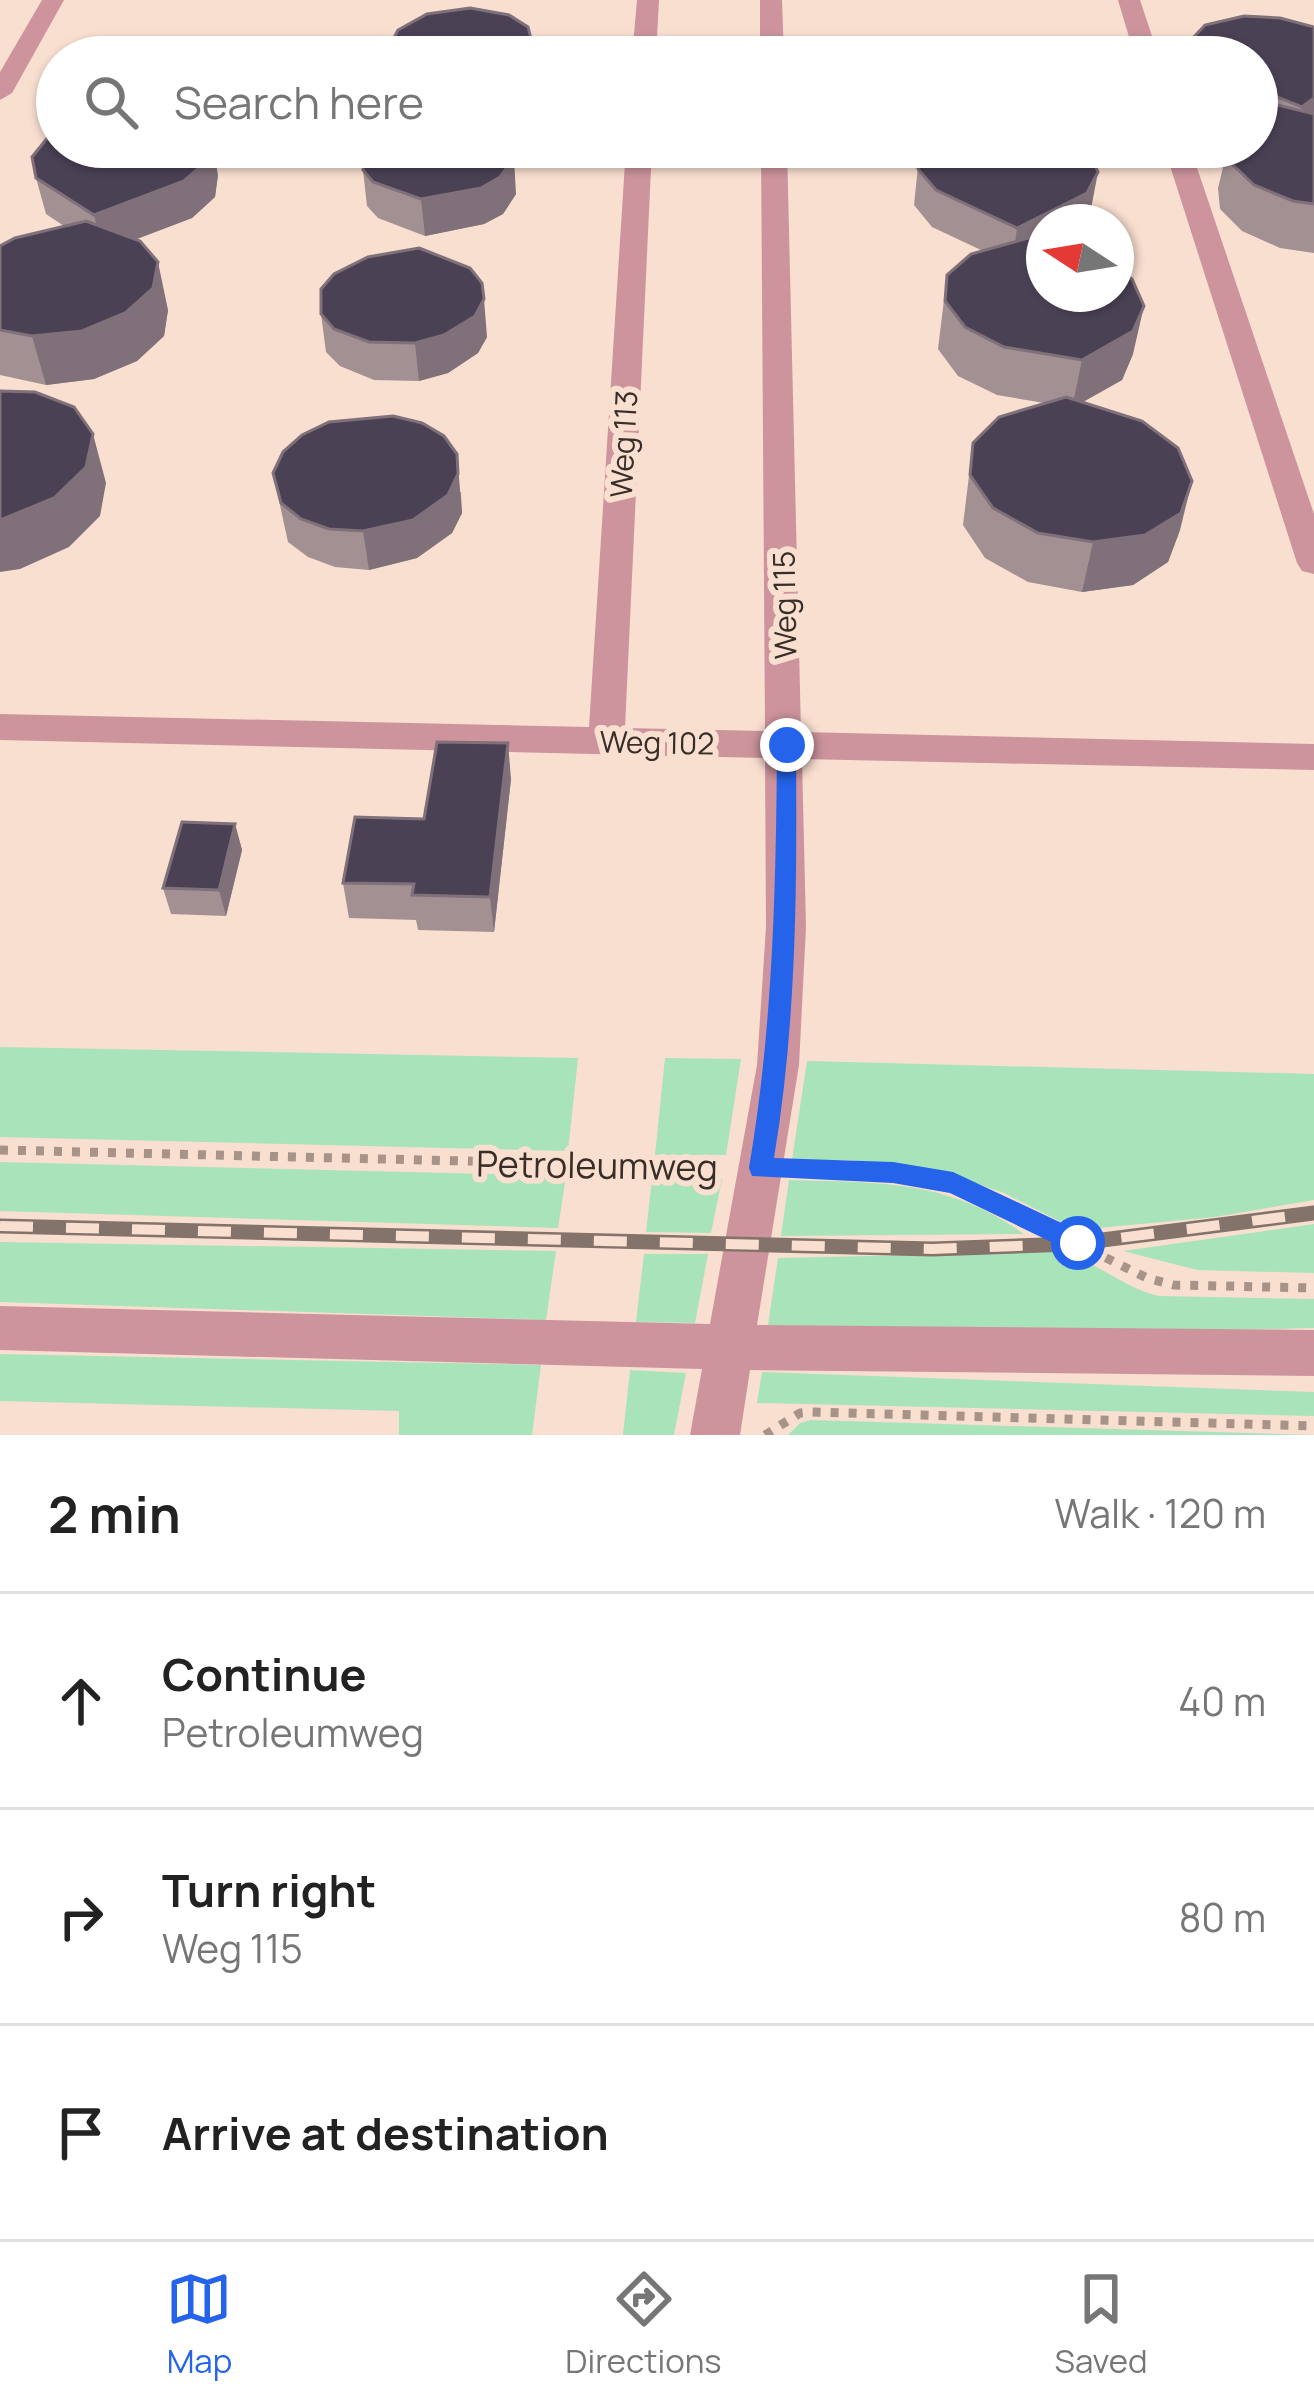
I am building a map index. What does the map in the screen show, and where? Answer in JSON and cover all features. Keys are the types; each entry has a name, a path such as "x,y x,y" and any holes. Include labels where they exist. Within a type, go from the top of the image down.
{"street":[{"path":"0,93 52,0"},
{"path":"645,36 648,0"},
{"path":"771,0 772,36"},
{"path":"1129,0 1140,36"},
{"name":"Weg 113","path":"606,741 638,168"},
{"name":"Weg 115","path":"715,1435 778,1065 784,973 787,745 774,168"},
{"path":"1184,168 1314,563"},
{"name":"Weg 102","path":"0,727 1314,758"},
{"path":"0,1328 731,1347 1314,1353"}],"path":[{"name":"Petroleumweg","path":"0,1150 893,1173 953,1183 1147,1278 1174,1285 1314,1288"},
{"path":"765,1435 800,1413 812,1412 1314,1426"}],"green space":[{"path":"0,1047 578,1058 568,1151 0,1137"},
{"path":"665,1058 741,1059 726,1155 655,1155"},
{"path":"807,1061 1314,1074 1314,1200 1215,1217 1077,1230 1004,1193 944,1172 850,1160 792,1160"},
{"path":"0,1162 566,1176 558,1228 0,1211"},
{"path":"652,1179 722,1179 711,1233 646,1232"},
{"path":"789,1180 883,1184 940,1194 996,1216 1024,1234 781,1236"},
{"path":"1314,1224 1314,1273 1197,1270 1123,1251"},
{"path":"0,1242 556,1251 546,1320 0,1302"},
{"path":"1054,1252 1081,1259 1159,1296 1314,1299 1314,1328 1063,1333 768,1325 778,1258"},
{"path":"644,1254 708,1254 695,1323 636,1322"},
{"path":"0,1354 541,1365 532,1435 399,1435 399,1411 0,1401"},
{"path":"630,1370 686,1373 674,1435 623,1435"},
{"path":"762,1372 1314,1392 1314,1416 757,1403"},
{"path":"811,1420 1314,1435 788,1435"}],"building":[{"path":"470,8 509,15 528,27 530,36 395,36 427,14"},
{"path":"1244,16 1280,18 1314,27 1314,98 1302,107 1278,97 1278,36 1195,36 1205,25"},
{"path":"1278,105 1314,114 1314,204 1254,185 1236,168 1278,168"},
{"path":"36,152 36,168 199,168 184,181 94,215 36,178 32,157"},
{"path":"507,168 481,188 421,199 373,182 363,170"},
{"path":"918,168 1096,168 1098,172 1087,193 1065,204 1026,204 1026,224 1017,228 936,190"},
{"path":"86,221 140,241 158,262 153,288 125,313 82,331 32,336 0,330 0,246"},
{"path":"1026,239 1026,312 1134,312 1134,284 1144,306 1133,331 1082,360 1004,347 965,327 945,301 947,275 971,254"},
{"path":"419,248 470,268 482,283 484,299 475,316 444,335 415,343 369,342 334,329 321,314 321,289 334,274 368,257"},
{"path":"0,391 35,392 74,407 93,434 86,467 54,498 0,520"},
{"path":"1066,397 1142,421 1178,448 1192,481 1181,513 1145,535 1093,542 1038,533 993,508 970,475 973,443 999,417"},
{"path":"393,416 422,423 444,436 457,454 458,474 448,495 413,520 363,531 329,529 301,519 281,503 273,473 283,452 302,435 329,422"},
{"path":"437,742 508,743 490,897 412,895 414,884 343,883 355,817 424,819"},
{"path":"182,822 235,824 219,890 163,888"}],"railway":[{"path":"0,1226 932,1249 1071,1244 1314,1213"}],"route":[{"path":"787,745 786,927 778,1065 761,1168 893,1173 953,1183 1078,1243"}]}
